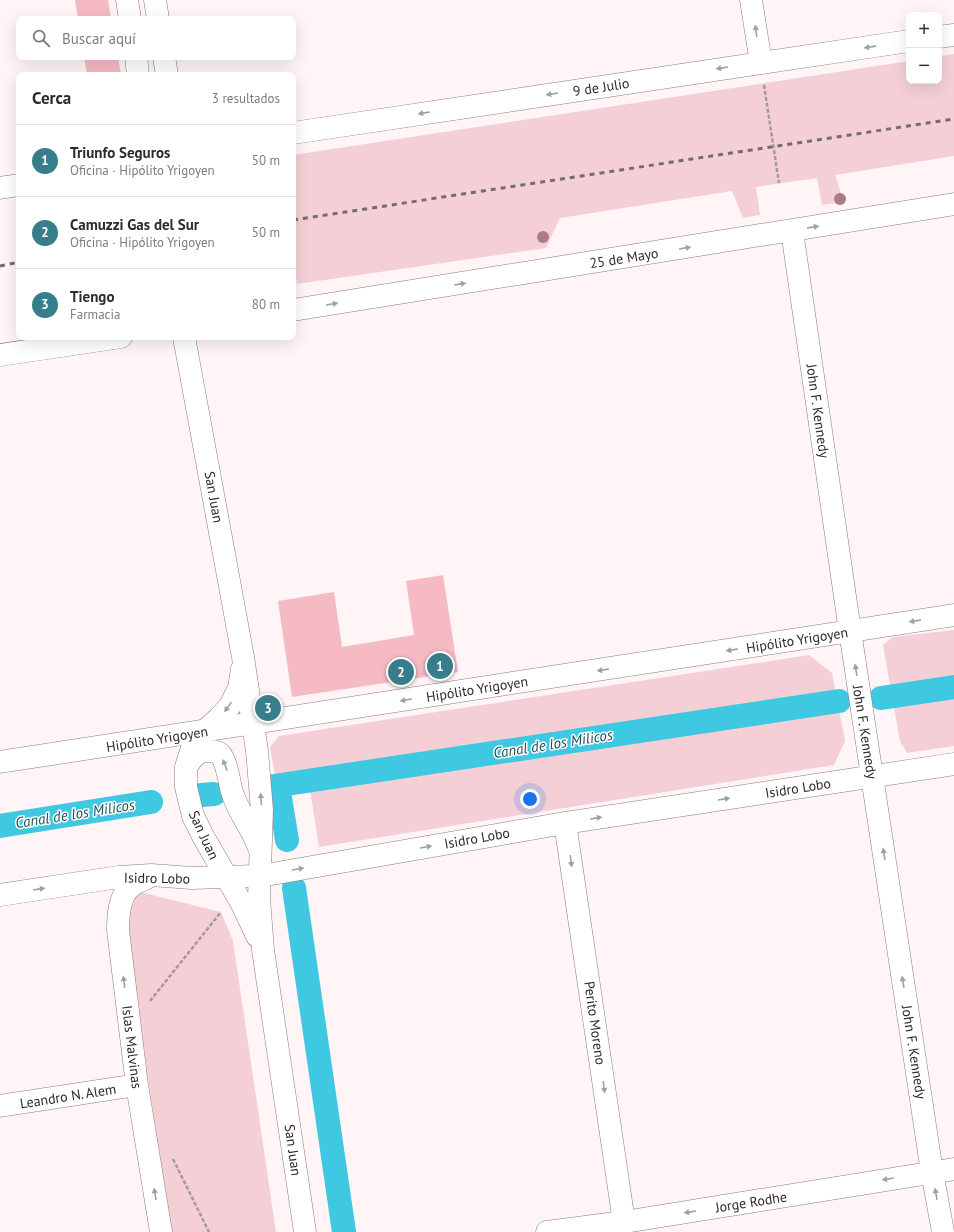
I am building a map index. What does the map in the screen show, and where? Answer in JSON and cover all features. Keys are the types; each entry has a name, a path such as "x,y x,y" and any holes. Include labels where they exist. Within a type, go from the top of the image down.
{"street":[{"path":"127,0 130,16"},
{"path":"155,0 158,16"},
{"path":"752,0 762,72"},
{"path":"942,37 954,35"},
{"name":"9 de Julio","path":"296,133 762,72 906,42"},
{"path":"136,60 138,72"},
{"path":"164,60 166,72"},
{"path":"0,188 16,185"},
{"name":"25 de Mayo","path":"296,310 954,204"},
{"name":"John F. Kennedy","path":"792,231 872,777 932,1172 943,1232"},
{"path":"0,355 62,342 86,340"},
{"name":"San Juan","path":"185,340 243,657 257,751 262,810 259,899 263,950 305,1232"},
{"name":"Hipólito Yrigoyen","path":"0,762 203,732 954,615"},
{"name":"San Juan","path":"243,657 239,688 230,706 203,732 192,748 186,767 186,787 193,816 226,878 242,904 263,950"},
{"path":"186,767 197,754 214,751 220,754 224,762 232,793 239,809 255,836 261,853"},
{"name":"Isidro Lobo","path":"0,895 119,877 151,875 192,878 260,876 565,823 954,764"},
{"name":"Perito Moreno","path":"565,823 624,1222"},
{"name":"Islas Malvinas","path":"151,875 130,886 123,897 118,913 118,930 137,1085 161,1232"},
{"name":"Leandro N. Alem","path":"0,1106 137,1085"},
{"name":"Jorge Rodhe","path":"547,1232 624,1222 954,1169"}],"path":[{"path":"762,72 779,183"},
{"path":"130,1026 221,912"}],"shaded area":[{"path":"954,54 954,156 835,175 844,202 822,205 817,178 756,187 760,215 743,218 732,191 560,218 546,248 297,284 296,155 906,61 906,84 942,84 942,56"},
{"path":"954,630 954,746 907,753 900,741 883,645 893,637"},
{"path":"809,655 832,673 845,741 834,765 319,847 308,777 276,782 270,747 279,736"},
{"path":"140,892 221,912 233,941 276,1232 170,1232 124,908"}],"building":[{"path":"75,0 108,0 111,16 78,16"},
{"path":"84,60 118,60 120,72 86,72"},
{"path":"443,575 458,672 292,697 278,601 334,592 342,647 414,635 406,581"}],"waterway":[{"name":"Canal de los Milicos","path":"881,698 954,687"},
{"name":"Canal de los Milicos","path":"267,787 839,701"},
{"path":"278,786 287,840"},
{"name":"Canal de los Milicos","path":"201,795 214,794"},
{"name":"Canal de los Milicos","path":"0,826 151,802"},
{"path":"294,888 344,1232"}],"railway":[{"path":"296,220 954,119"},
{"path":"0,266 16,263"}],"place":[{"name":"Triunfo Seguros","path":"440,666"},
{"name":"Camuzzi Gas del Sur","path":"401,672"},
{"name":"Tiengo","path":"268,708"}]}
